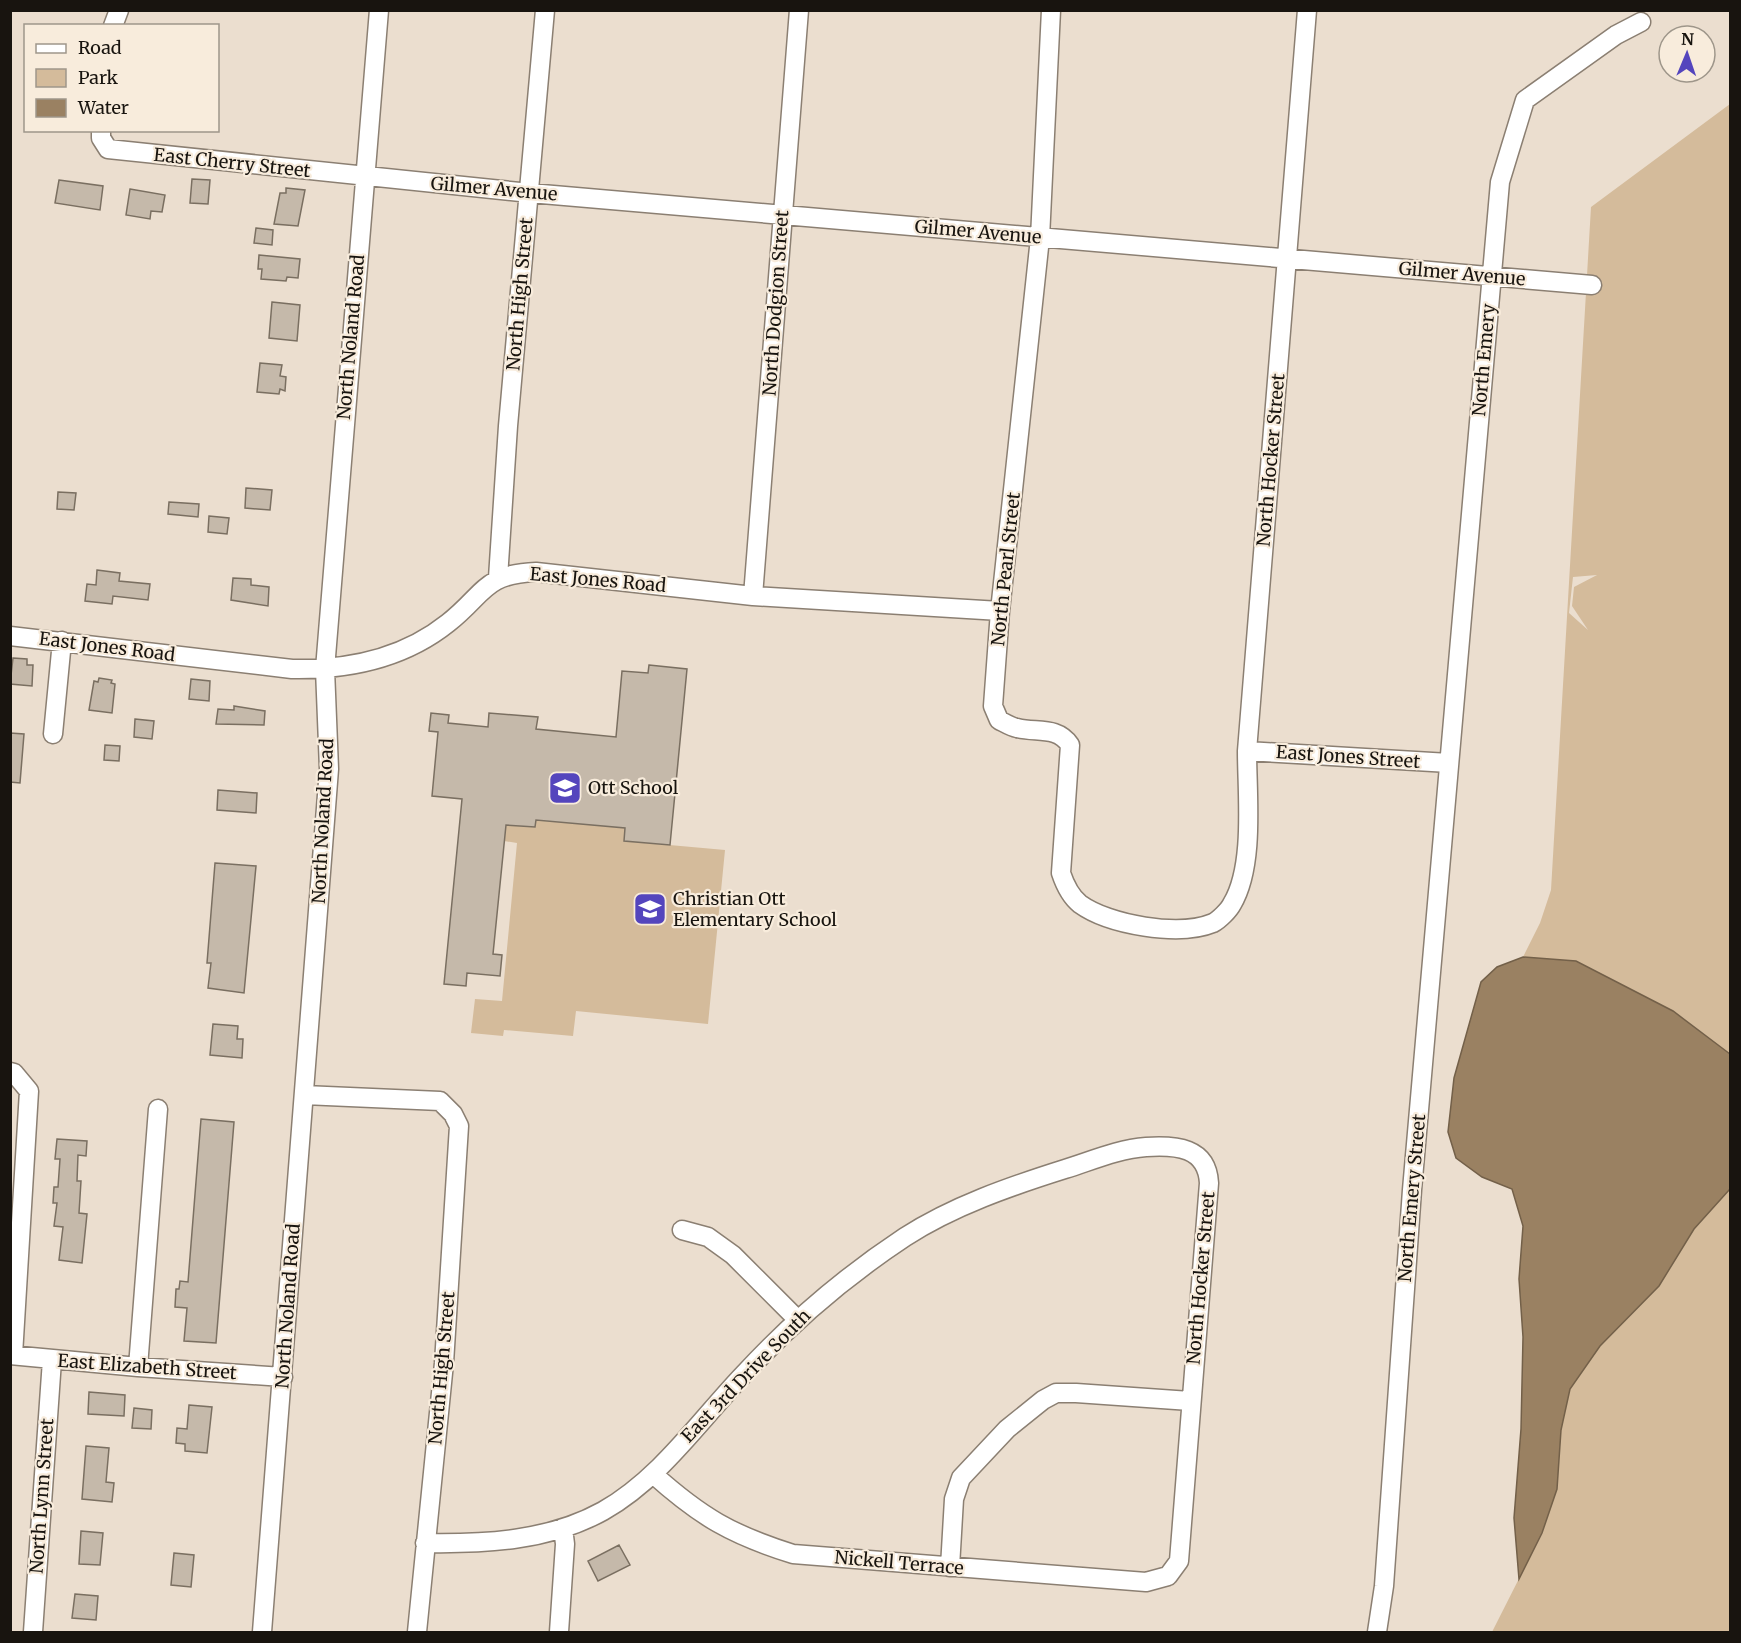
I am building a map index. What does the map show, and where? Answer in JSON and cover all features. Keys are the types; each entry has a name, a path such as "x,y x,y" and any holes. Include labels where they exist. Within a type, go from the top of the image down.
{"street":[{"name":"North Noland Road","path":"262,1632 329,769 325,669 379,10"},
{"name":"North High Street","path":"498,578 508,426 545,10"},
{"name":"North Dodgion Street","path":"753,596 799,10"},
{"name":"North Pearl Street","path":"1051,10 1040,238 1000,611 993,706 999,720 1016,728 1051,731 1064,736 1070,745 1061,873 1069,892 1080,904 1112,920 1180,929 1214,923 1231,907"},
{"name":"North Hocker Street","path":"1231,907 1240,889 1245,868 1247,750 1306,10"},
{"name":"North Emery","path":"1449,763 1500,183 1525,99 1616,35 1641,22"},
{"name":"East Cherry Street","path":"103,137 108,149 364,177"},
{"name":"Gilmer Avenue","path":"364,177 1287,260 1592,285"},
{"name":"East Jones Road","path":"10,636 292,669 325,669 376,661 414,646 449,622 483,588 498,578 513,573 536,572 753,596 1000,611"},
{"path":"53,734 62,641"},
{"name":"East Jones Street","path":"1247,750 1449,763"},
{"name":"North Emery Street","path":"1377,1632 1384,1586 1412,1190 1449,763"},
{"path":"10,1072 14,1073 29,1091 12,1355"},
{"name":"North High Street","path":"304,1095 440,1101 459,1126 444,1363 417,1632"},
{"path":"138,1367 158,1109"},
{"name":"East 3rd Drive South","path":"425,1543 485,1544 562,1528 603,1511 653,1474 797,1319 907,1236 1015,1185 1130,1148 1160,1146 1182,1148 1199,1157"},
{"name":"North Hocker Street","path":"1173,1583 1179,1561 1209,1183 1208,1168 1199,1157"},
{"path":"682,1230 708,1238 733,1255 797,1319"},
{"name":"East Elizabeth Street","path":"12,1355 283,1377"},
{"name":"North Lynn Street","path":"33,1632 52,1359"},
{"path":"950,1567 954,1499 961,1478 1007,1429 1043,1400 1056,1394 1076,1393 1190,1401"},
{"name":"Nickell Terrace","path":"653,1474 687,1505 717,1525 750,1541 793,1554 1173,1583"},
{"path":"559,1632 565,1544 562,1528"}],"green space":[{"path":"1730,104 1730,1054 1673,1011 1576,961 1523,957 1540,923 1551,890 1591,207","holes":["1597,575 1574,587 1572,606 1588,630 1569,613 1573,577"]},
{"path":"536,820 625,828 625,841 725,850 708,1024 576,1011 573,1036 504,1030 503,1036 471,1033 475,999 502,1001 517,843 504,841 506,825 535,827"},
{"path":"1730,1189 1730,1632 1492,1632 1542,1533 1557,1489 1561,1430 1570,1389 1600,1346 1659,1286 1694,1229"}],"water":[{"path":"1523,957 1576,961 1673,1011 1730,1054 1730,1189 1694,1229 1659,1286 1600,1346 1570,1389 1561,1430 1557,1489 1542,1533 1519,1579 1514,1518 1521,1429 1523,1337 1519,1279 1523,1226 1512,1189 1482,1177 1456,1158 1448,1132 1454,1078 1481,982 1497,967"}],"building":[{"path":"192,179 210,180 208,204 190,203"},
{"path":"59,180 103,186 100,210 55,203"},
{"path":"286,188 305,190 298,226 274,224 280,193 286,193"},
{"path":"130,189 165,195 162,212 151,211 150,219 126,215"},
{"path":"256,228 273,230 272,245 254,243"},
{"path":"259,255 300,259 298,278 287,277 286,281 261,279 262,269 258,269"},
{"path":"272,302 300,305 297,341 269,338"},
{"path":"260,363 282,365 280,376 286,377 285,391 280,389 279,394 257,392"},
{"path":"246,488 272,490 270,510 245,508"},
{"path":"58,492 76,493 74,510 57,509"},
{"path":"169,502 199,504 198,517 168,514"},
{"path":"209,516 229,518 227,534 208,532"},
{"path":"97,570 120,573 119,581 150,584 148,600 113,596 112,604 85,601 87,584 96,585"},
{"path":"233,578 251,579 251,585 269,587 268,606 231,600"},
{"path":"13,658 27,659 27,665 33,665 32,686 10,684"},
{"name":"Christian Ott Elementary School","path":"649,665 687,669 670,845 624,841 625,828 536,820 535,827 506,825 493,954 502,955 500,976 467,973 466,986 444,984 462,799 432,796 438,732 429,731 431,713 449,715 448,723 488,727 489,713 538,717 536,729 616,737 622,671 648,673"},
{"path":"99,678 112,680 111,683 115,684 112,713 89,710 94,681 98,682"},
{"path":"191,679 210,681 209,701 189,699"},
{"path":"234,706 265,711 264,725 216,724 218,709 234,710"},
{"path":"135,719 154,721 152,739 134,737"},
{"path":"10,733 24,734 20,783 10,782"},
{"path":"105,745 120,746 119,761 104,760"},
{"path":"218,790 257,793 256,813 217,810"},
{"path":"215,863 256,866 244,993 208,988 211,963 207,963"},
{"path":"213,1024 238,1026 237,1039 243,1039 242,1058 210,1055"},
{"path":"201,1119 234,1122 216,1343 184,1341 187,1308 175,1307 176,1289 179,1289 180,1281 188,1282"},
{"path":"57,1139 87,1141 86,1156 78,1155 77,1181 81,1181 79,1213 87,1214 82,1263 59,1260 63,1227 54,1226 57,1203 53,1203 54,1187 58,1187 60,1159 55,1159"},
{"path":"89,1392 125,1395 124,1416 88,1414"},
{"path":"189,1405 212,1407 207,1453 185,1451 185,1444 176,1443 177,1428 187,1429"},
{"path":"134,1408 152,1410 151,1429 132,1428"},
{"path":"86,1446 109,1448 106,1482 114,1483 112,1502 82,1499"},
{"path":"81,1531 103,1533 100,1565 79,1564"},
{"path":"619,1545 630,1565 598,1581 588,1561"},
{"path":"174,1553 194,1555 191,1587 171,1585"},
{"path":"75,1594 98,1596 96,1620 72,1618"}],"place":[{"name":"Ott School","path":"565,788"},
{"name":"Christian Ott Elementary School","path":"650,909"}]}
